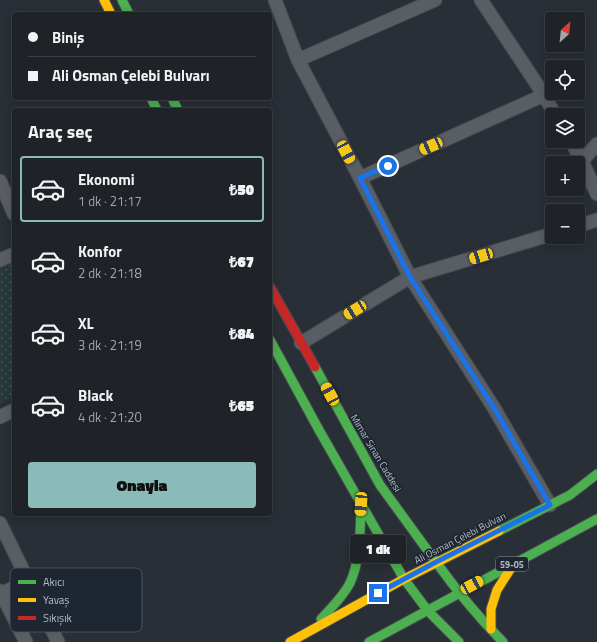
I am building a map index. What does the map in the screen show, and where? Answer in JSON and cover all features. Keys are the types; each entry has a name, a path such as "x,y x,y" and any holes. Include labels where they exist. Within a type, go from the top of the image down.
{"main road":[{"path":"104,0 110,12"},
{"path":"122,0 128,12"},
{"name":"Mimar Sinan Caddesi","path":"272,291 380,485 458,593 479,618 503,642"},
{"path":"272,344 319,430 404,579 428,611 458,642"},
{"name":"Ali Osman Çelebi Bulvarı","path":"290,642 436,562 570,495 597,474"},
{"path":"311,630 336,602 352,579 358,553 361,504"},
{"name":"59-05","path":"369,642 597,519"},
{"path":"491,629 491,609 497,590 514,563"}],"street":[{"path":"275,0 298,60 410,277 494,408 550,505"},
{"path":"298,60 435,0"},
{"path":"481,0 551,108"},
{"path":"360,178 544,95"},
{"path":"585,158 597,144"},
{"path":"585,168 597,194"},
{"path":"0,181 12,209"},
{"path":"585,224 597,220"},
{"path":"301,343 410,277 545,236"},
{"path":"0,260 12,255"},
{"path":"0,417 12,411"},
{"path":"0,524 21,568"},
{"path":"10,588 0,593 10,612"},
{"path":"21,632 26,642"},
{"path":"53,632 58,642"}],"shaded area":[{"path":"12,260 12,398 0,403 0,266"}],"traffic: fast":[{"path":"122,0 128,12"},
{"path":"152,100 156,108"},
{"path":"173,100 177,108"},
{"path":"272,344 319,430 404,579 428,611"},
{"path":"315,367 380,485 436,562"},
{"path":"499,531 570,495 597,474"},
{"path":"321,619 344,593 354,574 358,554 361,504"},
{"path":"369,642 597,519"},
{"path":"436,562 468,604 503,642"},
{"path":"428,611 459,642"}],"traffic: slow":[{"path":"104,0 110,12"},
{"path":"290,642 404,579 499,531"},
{"path":"491,629 491,609 497,590 513,565"}],"traffic: jam":[{"path":"272,291 315,367"}],"route":[{"path":"378,593 550,505 494,408 410,277 360,178 388,166"}]}
